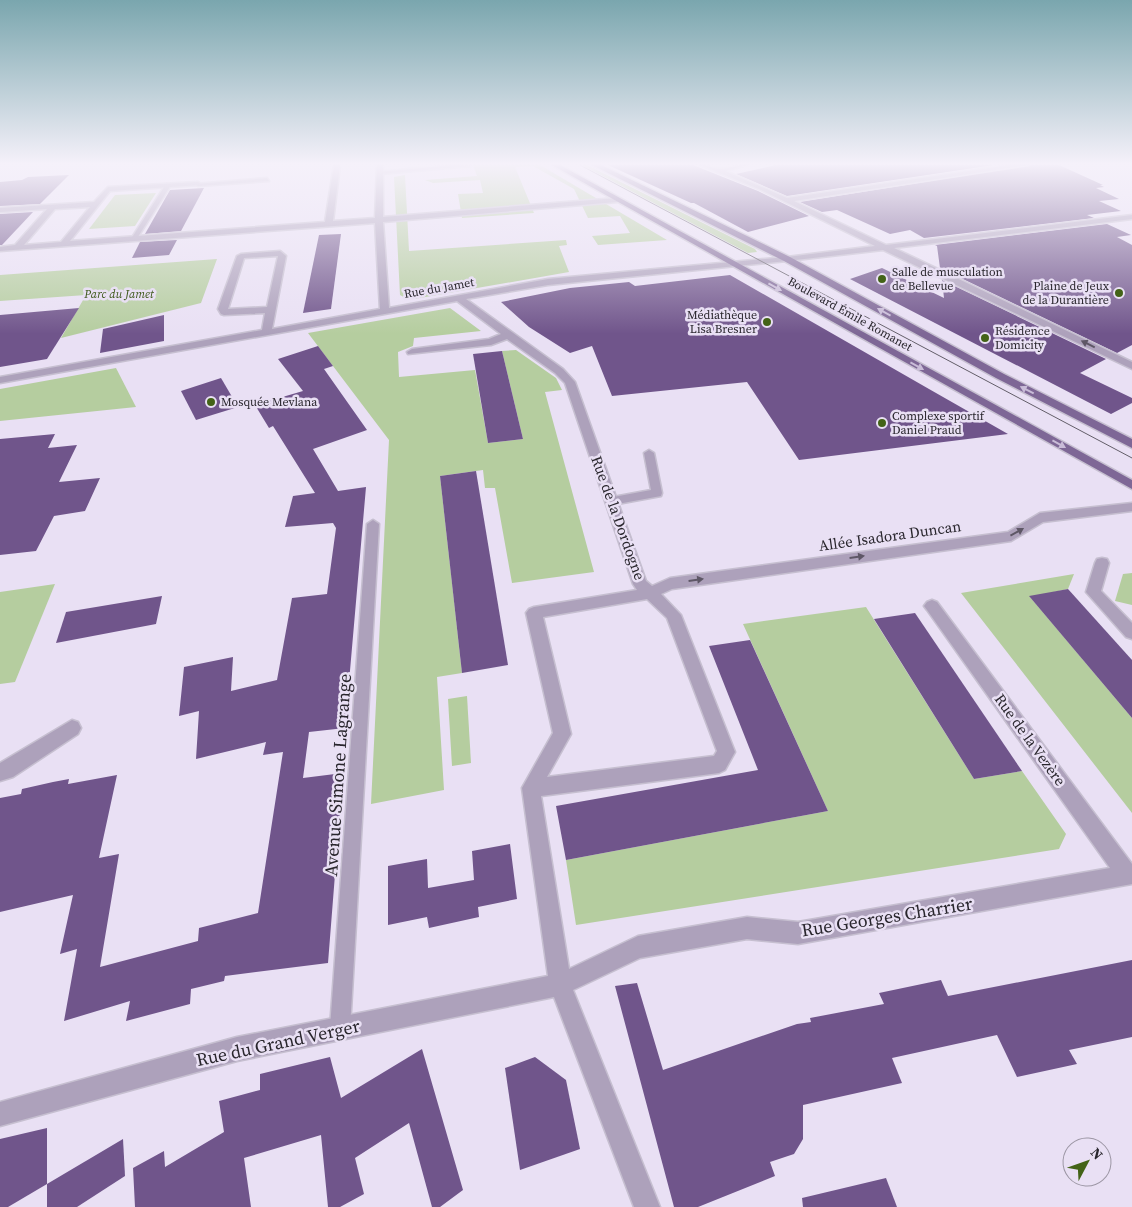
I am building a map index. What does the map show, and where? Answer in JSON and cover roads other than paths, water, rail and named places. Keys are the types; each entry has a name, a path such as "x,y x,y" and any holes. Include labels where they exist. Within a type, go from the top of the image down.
{"main road":[{"name":"Boulevard Émile Romanet","path":"656,221 1132,485"},
{"name":"Boulevard Émile Romanet","path":"710,221 787,259 1000,376 1132,444"}],"street":[{"path":"17,248 40,221"},
{"path":"63,245 82,221"},
{"path":"0,249 362,221"},
{"path":"379,221 385,310"},
{"path":"830,221 1132,366"},
{"name":"Rue du Jamet","path":"0,380 548,282 787,259 1098,221"},
{"path":"266,332 271,310 282,256 274,253 241,256 223,309 224,312 271,310"},
{"name":"Rue de la Dordogne","path":"458,297 559,371 570,382 640,584 650,593"},
{"path":"412,352 490,342 508,335"},
{"name":"Allée Isadora Duncan","path":"650,593 670,584 1011,536 1040,518 1132,507"},
{"path":"1102,563 1093,592 1132,634"},
{"path":"647,1207 560,985 531,788 719,764 726,752 673,615 650,593"},
{"name":"Rue de la Dordogne","path":"531,788 562,734 534,613 650,593"},
{"name":"Rue de la Vezère","path":"932,606 1130,875"},
{"path":"0,772 7,770 72,728"},
{"name":"Rue Georges Charrier","path":"560,985 638,947 747,928 798,933 1130,875"},
{"name":"Rue du Grand Verger","path":"0,1114 237,1049 560,985"}],"lane":[{"path":"134,239 145,221"},
{"path":"612,501 657,493 649,453"},
{"name":"Avenue Simone Lagrange","path":"340,1028 373,524"}],"tram line":[{"path":"686,221 1132,458"}],"place":[{"name":"Salle de musculation de Bellevue","path":"882,279"},
{"name":"Plaine de Jeux de la Durantière","path":"1119,293"},
{"name":"Médiathèque Lisa Bresner","path":"767,322"},
{"name":"Résidence Domicity","path":"985,338"},
{"name":"Mosquée Mevlana","path":"211,402"},
{"name":"Complexe sportif Daniel Praud","path":"882,423"}],"park label":[{"name":"Parc du Jamet","path":"119,294"}]}
